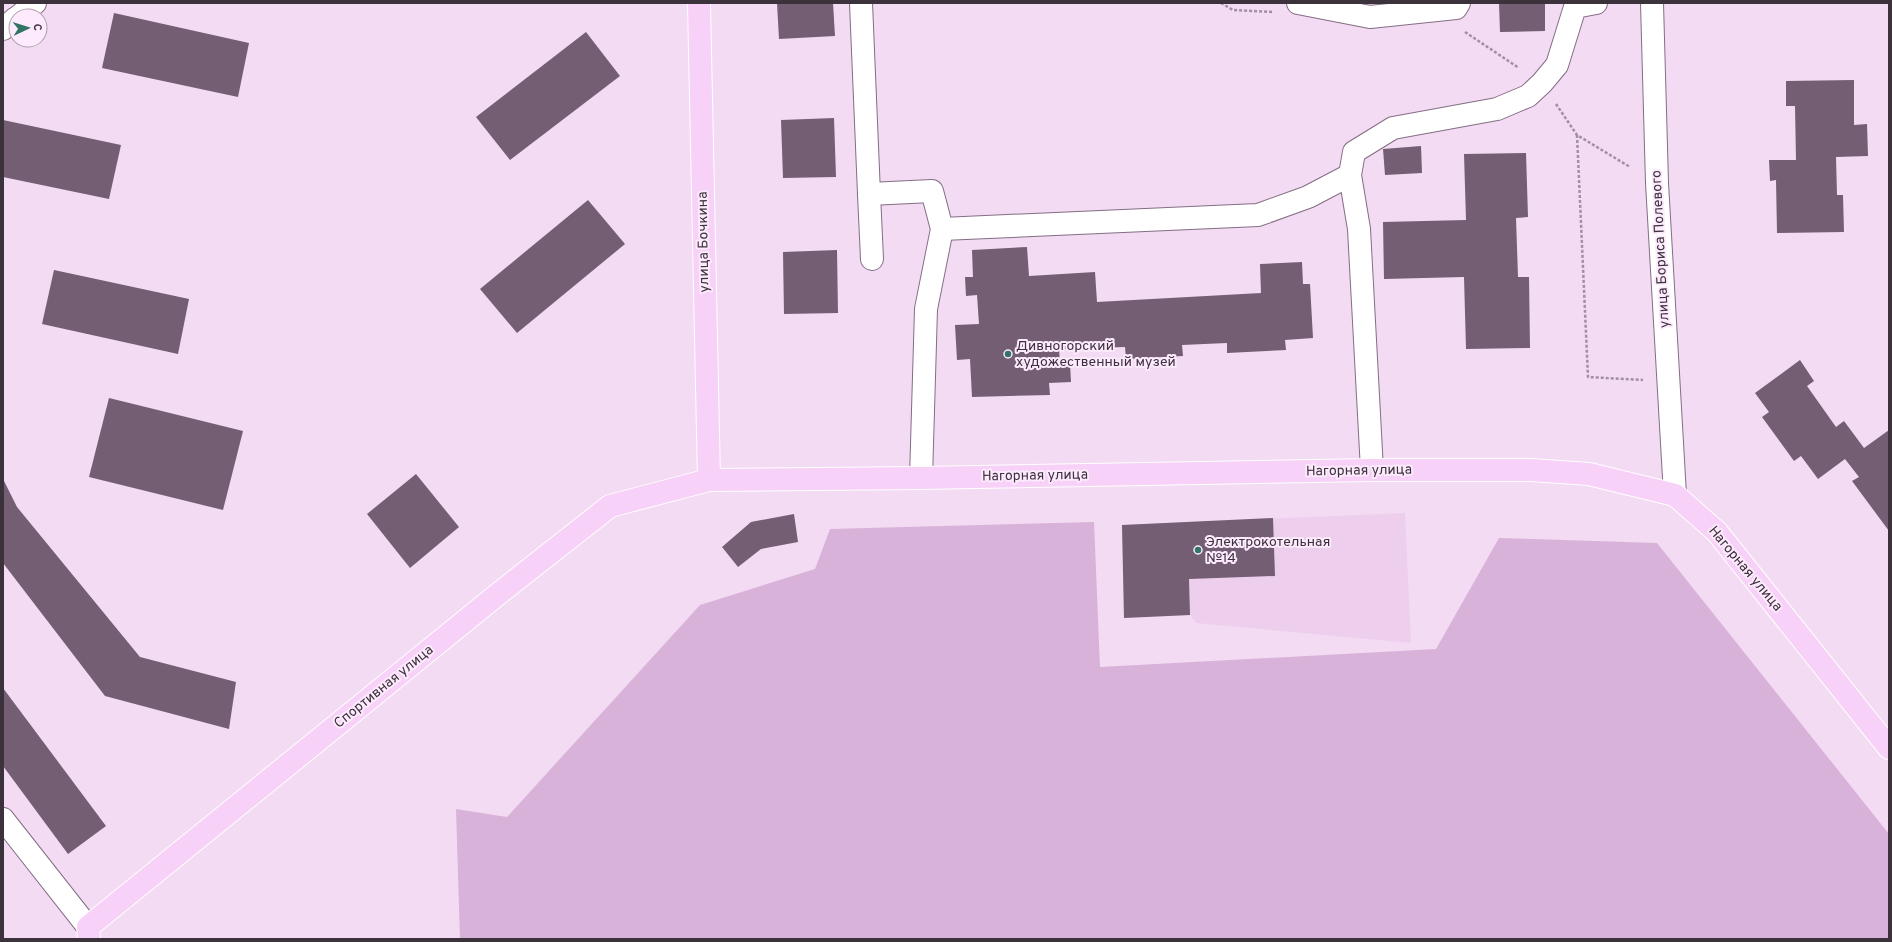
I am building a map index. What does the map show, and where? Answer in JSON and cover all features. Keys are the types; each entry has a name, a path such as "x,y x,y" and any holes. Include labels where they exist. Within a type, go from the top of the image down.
{"main road":[{"name":"улица Бочкина","path":"699,3 709,480"},
{"name":"Нагорная улица","path":"709,480 1372,470 1531,470 1589,474 1675,495 1717,532 1889,748"},
{"name":"Спортивная улица","path":"88,933 484,605 610,506 709,480"}],"street":[{"path":"861,3 872,259"},
{"path":"1305,4 1370,17 1456,8 1459,3"},
{"path":"1372,470 1359,229 1350,175 1354,152 1393,128 1497,109 1528,96 1542,83 1557,65 1575,7 1596,3"},
{"name":"улица Бориса Полевого","path":"1652,3 1657,183 1675,495"},
{"path":"942,229 1258,215 1308,197 1350,175"},
{"path":"869,194 932,191 942,229 926,309 921,478"},
{"path":"3,819 88,933"}],"path":[{"path":"1221,3 1233,10 1272,13 1305,4"},
{"path":"1464,32 1542,83 1577,135 1657,183"},
{"path":"1577,135 1588,377 1668,381"}],"shaded area":[{"path":"1405,513 1411,643 1196,623 1190,615 1124,618 1122,525"},
{"path":"1094,522 1100,667 1436,649 1499,538 1657,543 1889,834 1889,939 460,939 456,809 507,817 700,605 815,569 830,529"}],"building":[{"path":"777,3 833,3 835,36 779,39"},
{"path":"1499,3 1545,3 1545,31 1500,32"},
{"path":"114,13 249,43 238,97 102,68"},
{"path":"586,32 620,76 510,160 476,117"},
{"path":"1854,80 1854,125 1867,124 1868,156 1836,157 1837,195 1843,195 1844,232 1777,233 1776,180 1770,181 1769,160 1796,160 1795,106 1786,106 1786,81"},
{"path":"834,118 836,177 783,178 781,120"},
{"path":"3,120 121,145 109,199 3,177"},
{"path":"1421,146 1422,173 1385,175 1383,149"},
{"path":"1526,153 1528,217 1516,218 1518,277 1529,277 1530,348 1466,349 1464,277 1384,279 1383,222 1466,220 1464,154"},
{"path":"588,200 625,244 517,333 480,289"},
{"path":"1027,247 1029,276 1095,272 1097,302 1261,293 1260,264 1302,262 1303,284 1310,284 1313,338 1285,340 1286,350 1227,353 1227,343 1182,345 1183,356 1126,359 1125,347 1059,349 1060,364 1070,363 1071,382 1049,383 1050,395 972,397 970,359 957,360 955,325 979,324 977,295 966,296 965,277 973,277 972,250"},
{"path":"837,250 838,313 784,314 783,252"},
{"path":"54,270 189,299 178,354 42,324"},
{"path":"1800,360 1814,381 1807,386 1836,427 1844,421 1864,448 1889,430 1889,531 1852,481 1859,477 1845,459 1818,479 1801,456 1794,461 1762,417 1769,412 1755,393"},
{"path":"109,398 243,431 223,510 89,477"},
{"path":"416,474 459,527 410,568 367,514"},
{"path":"3,479 17,507 140,657 236,682 229,729 105,696 3,563"},
{"path":"794,514 798,542 761,549 738,567 722,547 751,522"},
{"name":"Электрокотельная №14","path":"1273,518 1275,576 1189,579 1190,615 1124,618 1122,525"},
{"path":"3,688 106,826 68,854 3,766"}],"place":[{"name":"Дивногорский художественный музей","path":"1008,354"},
{"name":"Электрокотельная №14","path":"1198,550"}]}
